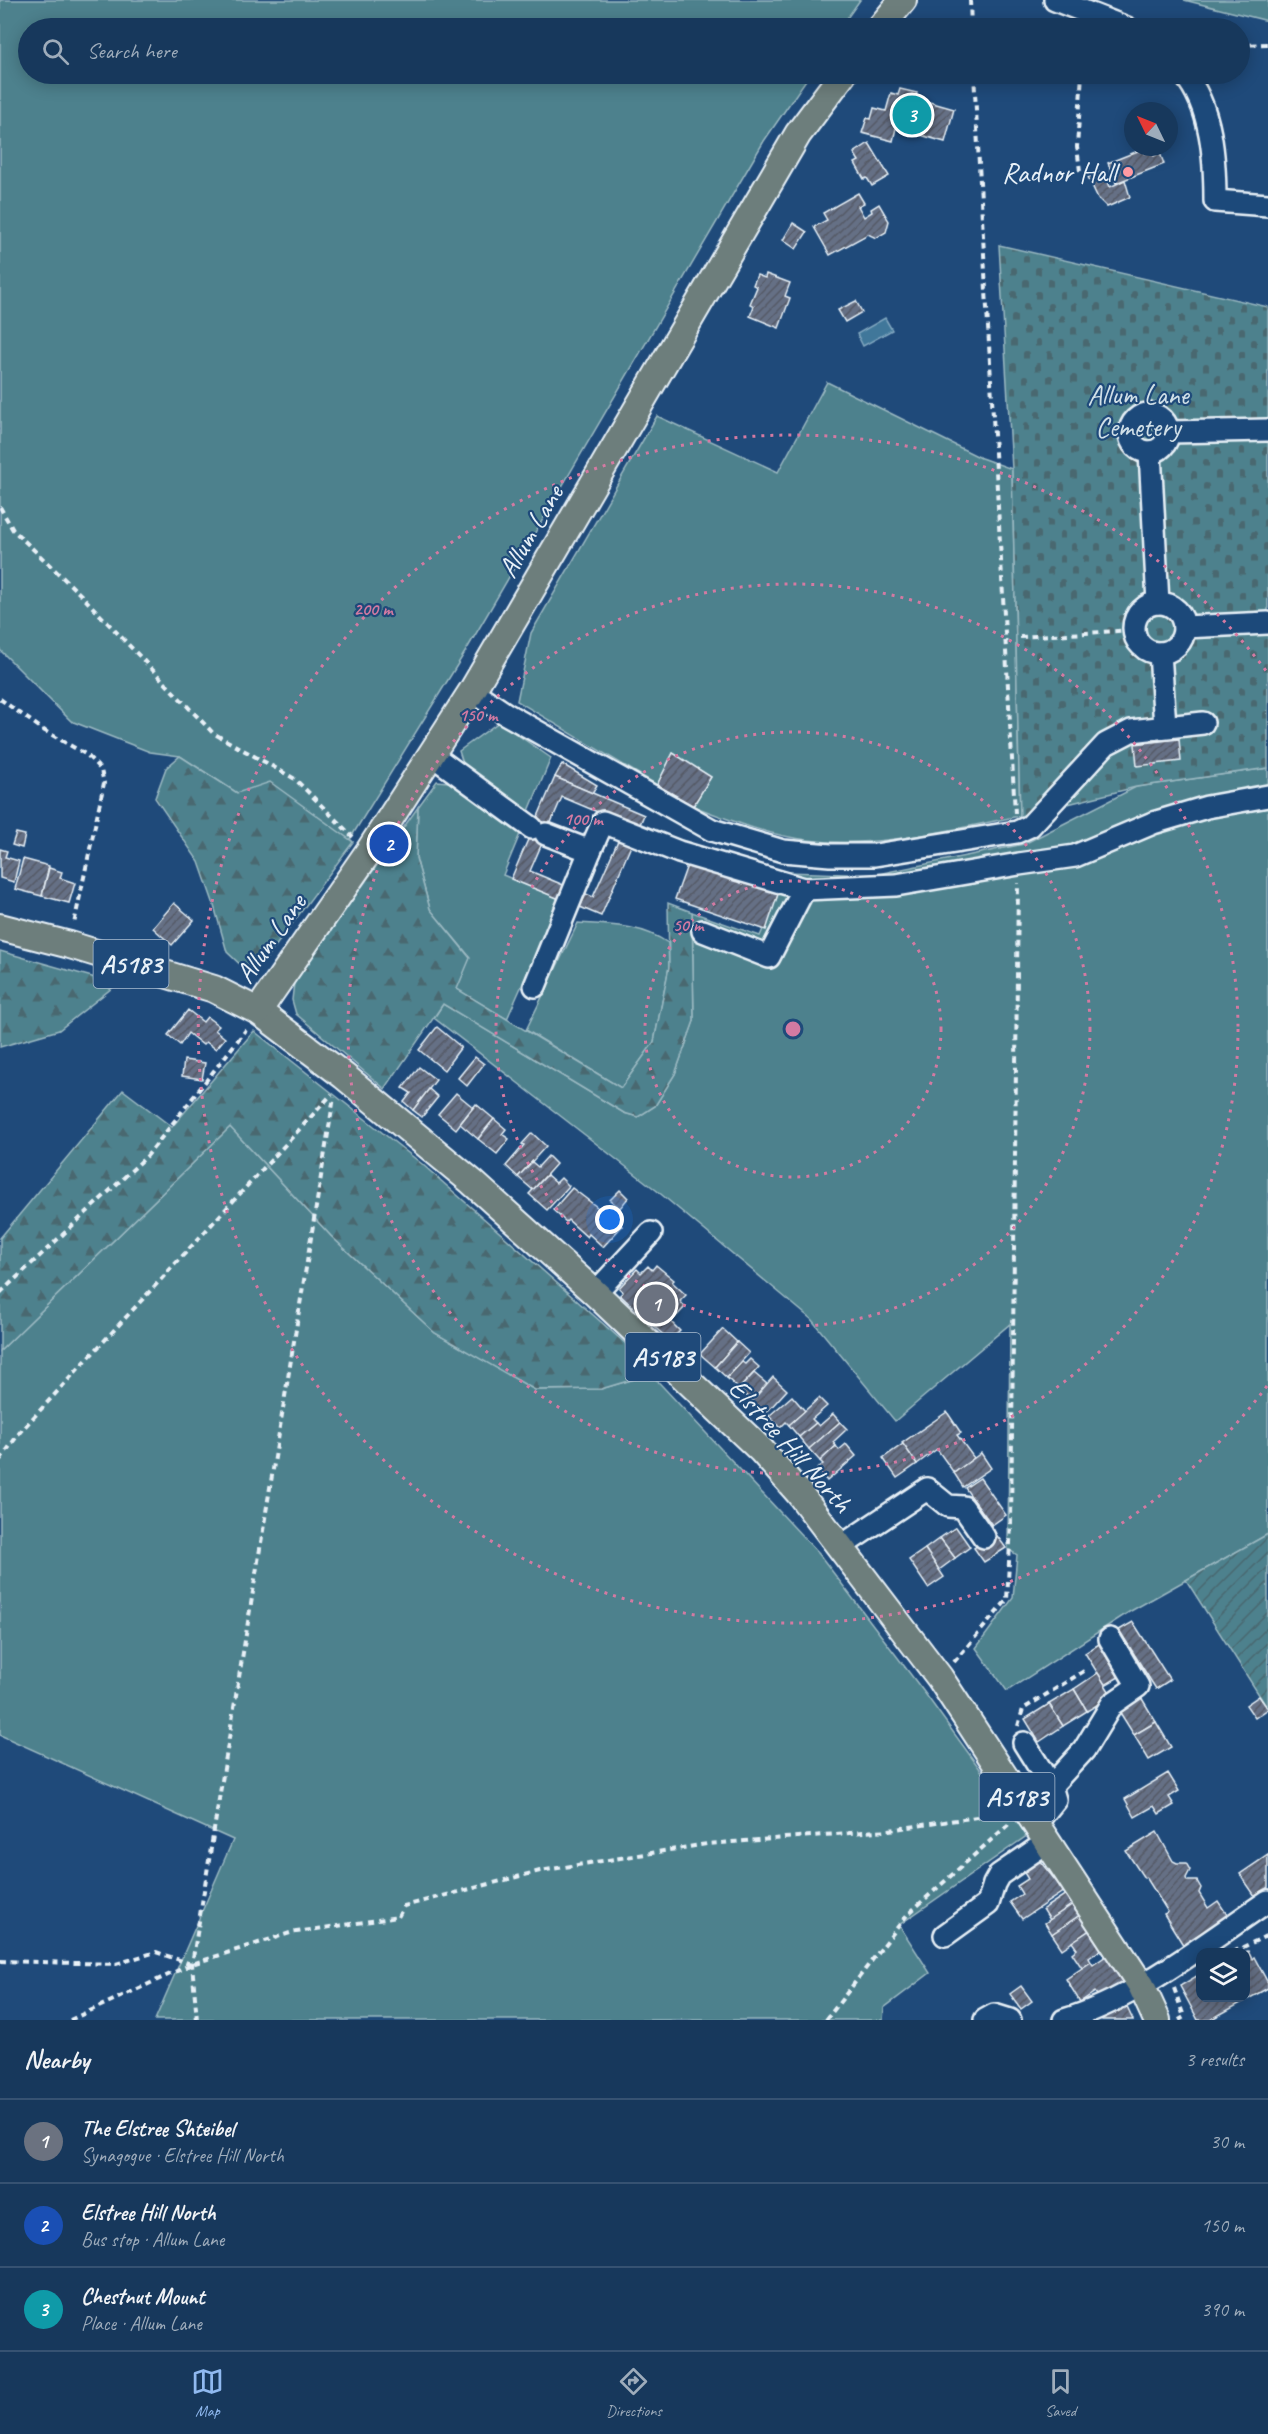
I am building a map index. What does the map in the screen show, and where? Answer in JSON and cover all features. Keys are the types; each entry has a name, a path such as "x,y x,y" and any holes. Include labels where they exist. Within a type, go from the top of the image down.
{"main road":[{"path":"888,18 903,0"},
{"name":"Allum Lane","path":"258,1011 432,755 472,691 798,134 836,84"},
{"name":"A5183","path":"0,927 70,945 214,989 258,1011"},
{"name":"Elstree Hill North","path":"258,1011 344,1076 472,1182 595,1293 761,1450 799,1493 940,1678 1093,1915 1141,1985"},
{"name":"A5183","path":"1141,1985 1157,2020"}],"street":[{"path":"1055,0 1101,18"},
{"path":"1192,84 1207,123 1215,165 1215,201 1268,205"},
{"path":"1145,414 1154,414 1161,418 1167,424 1169,432 1164,446 1150,452 1135,447 1131,440 1132,423 1145,414"},
{"path":"1169,432 1268,430"},
{"path":"1150,452 1158,603"},
{"path":"1158,603 1175,610 1184,627 1177,645 1170,651 1160,653 1150,652 1142,647 1136,639 1134,630 1135,620 1140,612 1158,603"},
{"path":"1184,627 1268,623"},
{"path":"1160,653 1166,726"},
{"path":"472,691 506,714 712,830 783,851 830,855 875,855 1017,832 1030,826 1106,744 1131,731 1203,723"},
{"path":"432,755 539,831 590,851"},
{"path":"535,986 603,822 679,852 804,889 896,885 1075,856 1153,823 1207,807 1268,796"},
{"path":"703,931 769,957 804,889"},
{"path":"595,1293 651,1233"},
{"name":"Elstree Hill North","path":"840,1547 927,1489 948,1506 963,1508 984,1538"},
{"path":"1051,1786 1084,1750 1112,1704 1138,1686 1110,1639"},
{"path":"945,1935 988,1904 999,1875 1055,1800 1051,1786 1024,1743"},
{"path":"1064,2020 1078,2016 1141,1985 1268,1901"},
{"path":"985,2020 994,2015 1010,2020"}],"path":[{"path":"970,0 971,18"},
{"path":"1250,45 1268,44"},
{"path":"975,84 1017,832"},
{"path":"1080,171 1077,147 1081,84"},
{"path":"0,507 13,530 81,595 213,733 295,779 359,844"},
{"path":"1020,637 1134,630"},
{"path":"0,699 45,731 87,755 100,770 104,783 70,945"},
{"path":"947,1670 1007,1600 1011,1524 1019,864"},
{"path":"0,1293 147,1156 238,1042 258,1011"},
{"path":"0,1460 20,1432 336,1090 192,1964 197,2020"},
{"path":"1024,1743 1018,1726 1023,1709 1084,1671"},
{"path":"69,2020 192,1964 290,1933 398,1917 404,1906 540,1871 707,1844 889,1830 1036,1826"},
{"path":"826,2020 907,1915 1036,1826"},
{"path":"1243,1948 1268,1935"},
{"path":"0,1961 116,1964 156,1952 192,1964"},
{"path":"1173,1985 1184,2017 1178,2020"}],"green space":[{"path":"0,0 860,0 847,18 18,18 18,84 803,84 764,141 467,649 350,839 353,842 264,810 180,756 150,752 71,721 0,650"},
{"path":"1184,0 1268,0 1268,21"},
{"name":"Allum Lane Cemetery","path":"999,245 1268,307 1268,768 1136,787 1020,816 1012,469"},
{"path":"827,382 981,458 1012,469 1020,816 887,840 834,842 778,835 693,806 711,777 673,753 657,785 517,701 531,633 657,416 778,472"},
{"path":"499,722 551,758 526,818 466,773 459,751"},
{"path":"180,756 237,793 270,782 353,842 266,959 244,968 227,952 199,862 155,798 166,768"},
{"path":"1268,768 1268,1534 1129,1612 1007,1691 976,1648 1013,1598 1017,1555 1008,1549 1010,1324 895,1421 811,1319 656,1190 434,1018 443,1004 624,1113 638,1117 655,1106 675,1074 694,1021 692,912 760,936 788,872 873,875 1024,844 1136,787"},
{"path":"437,781 460,783 522,829 503,875 560,899 507,1019 456,989 470,957 430,909 416,858 418,807"},
{"path":"418,807 416,858 430,909 470,958 457,989 621,1088 654,1042 669,967 668,903 692,912 694,1021 675,1074 655,1106 638,1117 624,1113 443,1004 385,1089 296,1014 292,1000 294,983"},
{"path":"578,923 636,929 668,943 669,967 654,1042 621,1088 526,1030"},
{"path":"0,951 117,984 59,1030 0,1047"},
{"path":"254,1031 422,1164 626,1344 651,1374 601,1389 535,1390 435,1333 331,1236 230,1127 0,1351 0,1238 123,1090 172,1127"},
{"path":"230,1127 331,1236 435,1333 535,1390 601,1389 651,1374 819,1554 924,1692 1028,1835 899,1925 930,1973 884,2008 883,2020 155,2020 233,1840 0,1735 0,1351"},
{"path":"1268,1534 1268,1709 1186,1580"}],"water":[{"path":"885,318 892,330 863,346 857,334"}],"building":[{"path":"900,89 917,93 915,98 954,109 945,142 896,128 893,141 862,133 867,118 871,119 874,108 886,111 891,93 898,95"},
{"path":"869,143 889,176 872,186 867,178 864,179 855,163 859,161 854,153"},
{"name":"Radnor Hall","path":"1126,156 1161,156 1164,164 1116,183 1108,163"},
{"path":"1104,171 1110,187 1125,180 1130,197 1107,207 1098,198 1088,177"},
{"path":"858,193 864,203 858,206 864,217 879,204 889,221 886,232 876,238 868,234 830,255 814,227 827,220 823,213"},
{"path":"793,223 807,232 796,249 783,240"},
{"path":"766,274 790,283 785,296 790,298 779,328 750,316 754,306 750,304 757,287 753,285 757,275 765,278"},
{"path":"856,301 862,312 845,322 838,310"},
{"path":"1179,739 1181,761 1137,766 1135,744"},
{"path":"673,753 711,777 693,806 657,785"},
{"path":"562,764 597,785 592,793 555,777"},
{"path":"555,777 644,815 638,829 562,797 530,871 568,887 562,900 511,879"},
{"path":"16,833 25,835 22,848 12,845"},
{"path":"620,836 633,841 601,916 580,907 586,894 593,897"},
{"path":"0,849 7,851 5,857 19,861 14,882 0,878"},
{"path":"23,859 49,866 42,896 15,889"},
{"path":"689,860 779,891 766,930 675,899"},
{"path":"49,868 62,872 60,878 75,883 69,903 42,896"},
{"path":"174,903 194,920 172,945 153,928"},
{"path":"188,1010 203,1022 207,1017 219,1026 215,1030 225,1038 216,1049 206,1042 203,1045 188,1033 180,1045 168,1035"},
{"path":"437,1027 461,1047 444,1070 419,1050"},
{"path":"475,1057 484,1064 467,1086 458,1078"},
{"path":"184,1060 205,1063 202,1079 182,1076"},
{"path":"419,1067 436,1080 413,1110 404,1102 411,1093 403,1088"},
{"path":"429,1089 438,1097 422,1117 413,1110"},
{"path":"456,1093 473,1107 456,1129 438,1114"},
{"path":"476,1104 494,1119 478,1139 460,1124"},
{"path":"494,1119 506,1129 502,1134 509,1139 497,1154 478,1139"},
{"path":"532,1133 546,1146 518,1177 506,1166"},
{"path":"548,1156 556,1164 533,1190 518,1177 532,1162 538,1167"},
{"path":"547,1175 556,1183 561,1178 569,1186 547,1210 529,1194"},
{"path":"572,1188 622,1226 603,1247 589,1234 587,1237 553,1210"},
{"path":"620,1190 628,1198 620,1208 610,1200"},
{"path":"656,1265 674,1280 672,1282 686,1295 680,1301 685,1307 671,1322 680,1331 670,1341 620,1295 623,1292 619,1288 637,1269 641,1273 648,1266 652,1270"},
{"path":"723,1329 737,1342 715,1367 700,1354"},
{"path":"737,1342 749,1353 727,1378 715,1367"},
{"path":"750,1359 759,1367 739,1389 727,1378 742,1362 745,1364"},
{"path":"754,1373 767,1384 752,1401 739,1389"},
{"path":"773,1377 787,1390 766,1413 752,1401"},
{"path":"792,1396 805,1411 789,1425 786,1422 780,1428 769,1416"},
{"path":"819,1398 827,1406 812,1419 816,1423 799,1437 789,1425"},
{"path":"947,1412 961,1433 957,1435 974,1458 954,1473 937,1449 917,1464 902,1443"},
{"path":"833,1414 840,1422 809,1449 799,1437 816,1423 819,1426"},
{"path":"840,1422 847,1429 833,1442 836,1446 820,1461 809,1449"},
{"path":"846,1444 856,1456 827,1481 817,1469 823,1464 820,1461 836,1446 839,1450"},
{"path":"903,1444 917,1464 897,1478 883,1458"},
{"path":"981,1453 991,1468 963,1487 954,1473"},
{"path":"980,1478 1006,1515 992,1525 965,1488"},
{"path":"956,1527 970,1547 955,1558 940,1538"},
{"path":"995,1533 1006,1548 984,1562 974,1548"},
{"path":"940,1538 955,1558 939,1570 925,1549"},
{"path":"925,1549 944,1577 928,1588 909,1560"},
{"path":"1133,1622 1170,1680 1156,1689 1119,1630"},
{"path":"1099,1644 1119,1677 1105,1685 1085,1653"},
{"path":"1098,1673 1112,1696 1087,1711 1074,1689"},
{"path":"1074,1689 1087,1711 1063,1726 1049,1704"},
{"path":"1259,1696 1268,1709 1255,1718 1246,1705"},
{"path":"1141,1697 1156,1722 1134,1735 1119,1711"},
{"path":"1049,1704 1063,1726 1039,1742 1025,1719"},
{"path":"1156,1722 1171,1747 1149,1760 1134,1735"},
{"path":"1168,1773 1179,1791 1169,1797 1174,1805 1159,1814 1154,1806 1135,1817 1125,1799"},
{"path":"1157,1832 1173,1861 1186,1863 1190,1870 1187,1881 1197,1881 1201,1888 1199,1893 1208,1908 1218,1901 1230,1919 1185,1948 1164,1914 1168,1912 1126,1851"},
{"path":"1268,1855 1268,1887 1255,1896 1240,1874"},
{"path":"1039,1860 1064,1891 1022,1919 1010,1902 1022,1894 1017,1886 1028,1879 1023,1871"},
{"path":"1066,1894 1073,1904 1050,1920 1043,1909"},
{"path":"1073,1904 1080,1915 1052,1934 1045,1923"},
{"path":"1080,1915 1090,1930 1062,1949 1052,1934"},
{"path":"1090,1930 1102,1949 1089,1958 1091,1962 1082,1968 1072,1953 1077,1949 1072,1942"},
{"path":"1250,1955 1252,1959 1254,1957 1268,1983 1268,1988 1250,1998"},
{"path":"1106,1956 1125,1984 1100,2000 1095,1992 1080,2002 1066,1979 1091,1962 1093,1965"},
{"path":"1196,1976 1196,2002 1243,2002 1210,2020 1198,2020 1180,1986"},
{"path":"1021,1986 1032,2001 1021,2009 1010,1994"},
{"path":"1123,1999 1133,2020 1102,2020 1098,2011"}],"place":[{"name":"Chestnut Mount","path":"912,115"},
{"name":"Radnor Hall","path":"1128,172"},
{"name":"Elstree Hill North","path":"389,844"},
{"name":"The Elstree Shteibel","path":"656,1304"}]}
